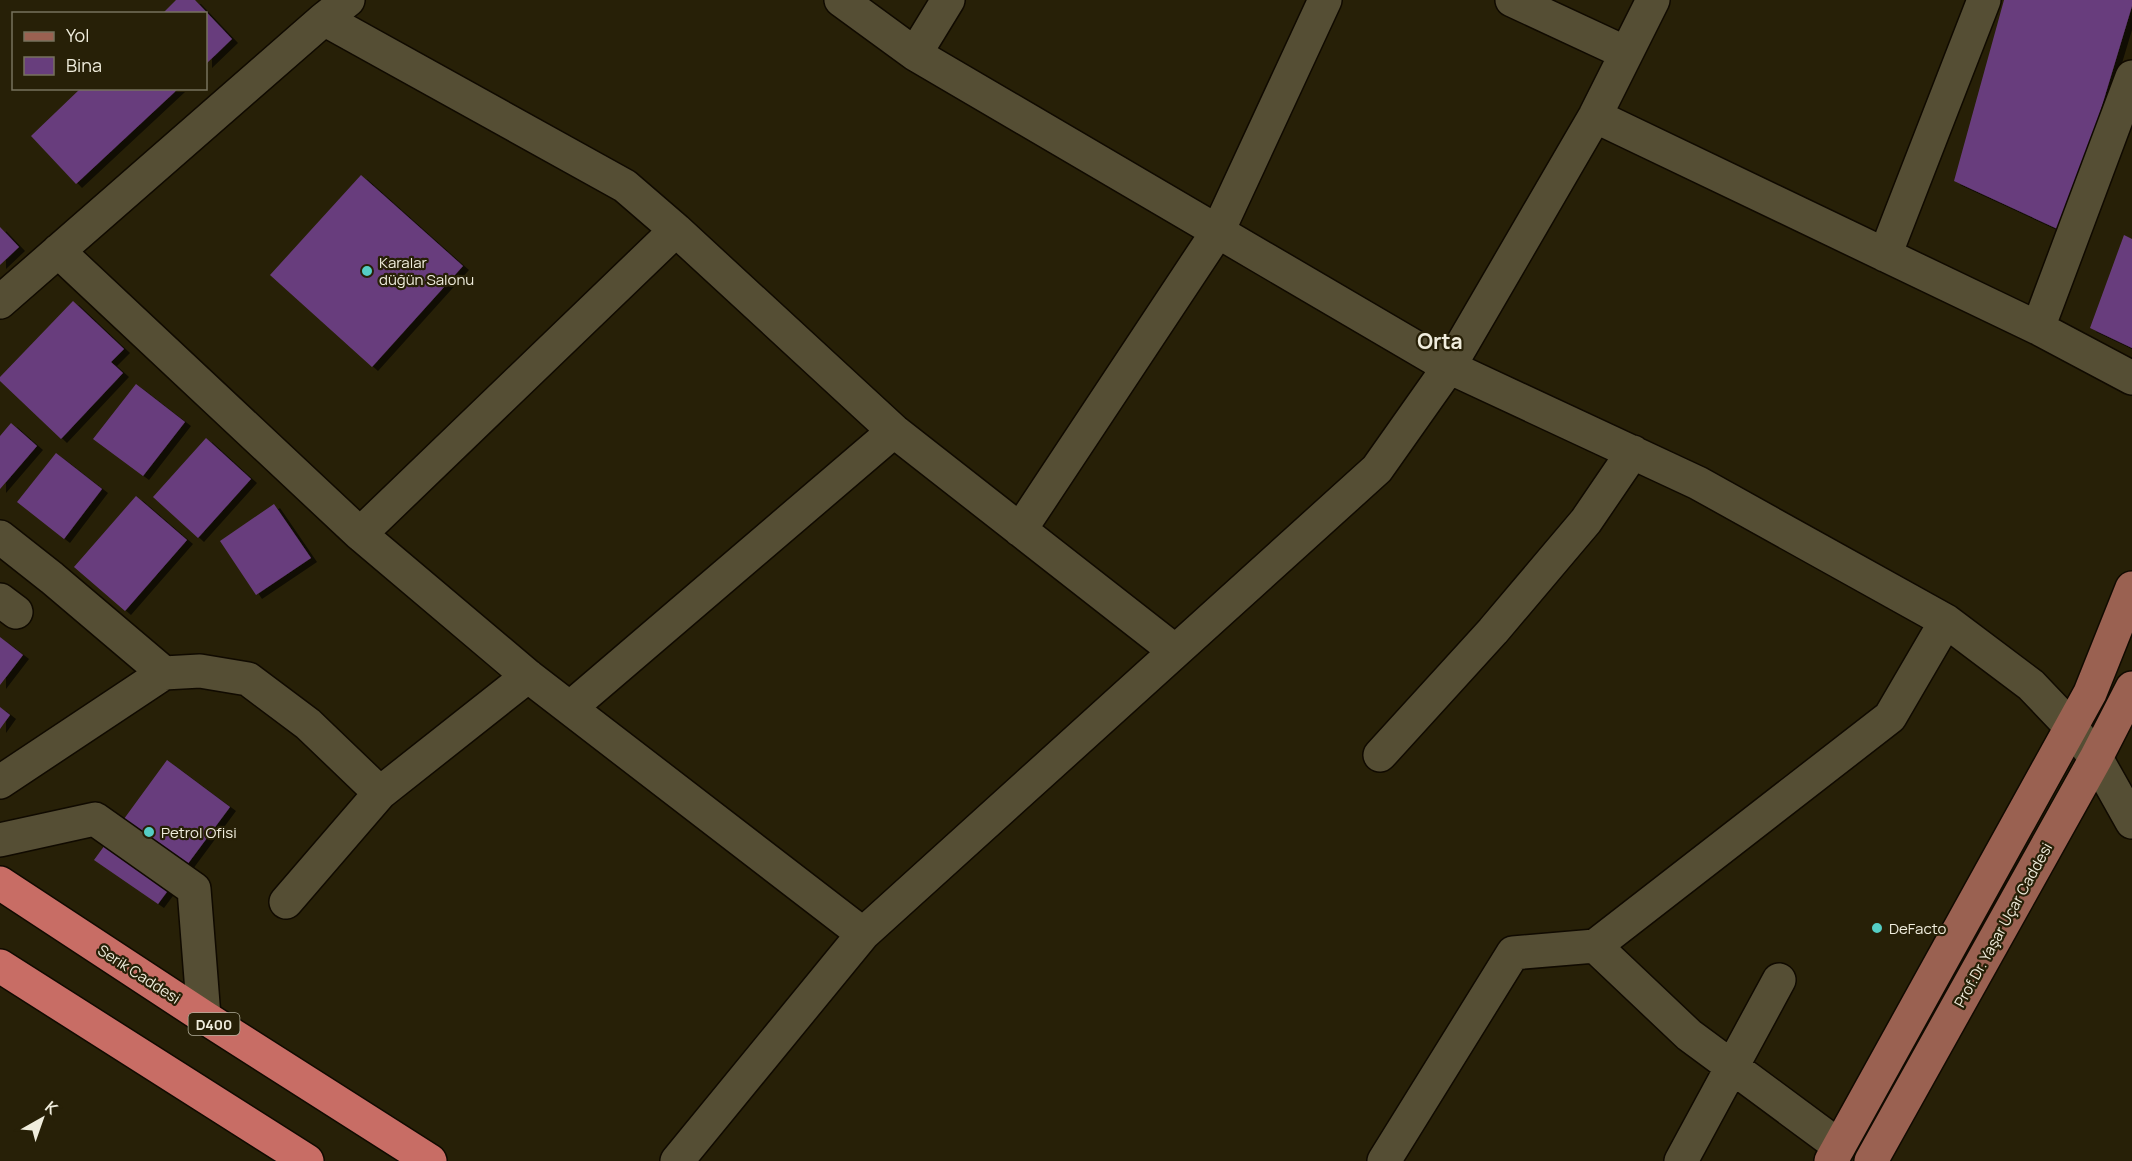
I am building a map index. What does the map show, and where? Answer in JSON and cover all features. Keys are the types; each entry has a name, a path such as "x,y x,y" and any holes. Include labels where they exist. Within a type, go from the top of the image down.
{"highway":[{"name":"Serik Caddesi","path":"0,883 430,1161"},
{"path":"0,966 307,1161"}],"main road":[{"path":"1835,1154 2091,693 2132,588"},
{"name":"Prof.Dr. Yaşar Uçar Caddesi","path":"1871,1161 2096,758 2132,688"}],"street":[{"path":"841,0 915,54 1449,367 1698,483 1946,621 2031,685 2072,727 2096,758 2132,822"},
{"path":"915,54 948,0"},
{"path":"1020,530 1218,231 1325,0"},
{"path":"1512,0 1626,53"},
{"path":"677,1161 863,934 1377,469 1449,367 1595,116 1653,0"},
{"path":"1885,255 1984,0"},
{"path":"0,302 336,9 625,186 676,230 894,431 1175,651"},
{"path":"2038,328 2132,77"},
{"path":"1595,116 2038,328 2132,378"},
{"path":"360,534 676,230"},
{"path":"58,251 360,534 528,676 863,934"},
{"path":"570,708 894,431"},
{"path":"1380,755 1492,631 1586,521 1633,452"},
{"path":"0,537 164,673"},
{"path":"1384,1161 1513,953 1595,946 1890,717 1946,621"},
{"path":"0,782 164,673 200,670 248,679 308,724 380,793"},
{"path":"286,902 380,793 528,676"},
{"path":"0,840 95,819 194,889 204,1017"},
{"path":"1595,946 1689,1035 1732,1067 1835,1154"},
{"path":"1681,1161 1779,980"}],"building":[{"path":"176,0 195,0 206,12 164,12"},
{"path":"2004,0 2132,0 2064,232 1954,181"},
{"path":"207,13 232,39 207,63"},
{"path":"79,90 177,90 76,184 31,136"},
{"name":"Karalar düğün Salonu","path":"361,175 463,266 372,367 270,275"},
{"path":"0,227 19,247 0,265"},
{"path":"2124,235 2132,239 2132,348 2090,328"},
{"path":"73,301 124,349 111,362 123,373 61,439 0,381 0,377"},
{"path":"136,384 185,422 143,476 93,439"},
{"path":"11,423 37,446 0,489 0,436"},
{"path":"206,438 251,479 198,538 153,497"},
{"path":"56,453 102,489 64,539 17,502"},
{"path":"136,496 187,540 125,611 74,567"},
{"path":"274,504 311,558 256,595 220,541"},
{"path":"0,637 23,655 0,685"},
{"path":"0,707 10,715 0,729"},
{"path":"167,760 230,807 158,904 94,860"}],"place":[{"name":"Karalar düğün Salonu","path":"367,271"},
{"name":"Petrol Ofisi","path":"149,832"},
{"name":"DeFacto","path":"1877,928"}],"district":[{"name":"Orta","path":"1440,341"}]}
